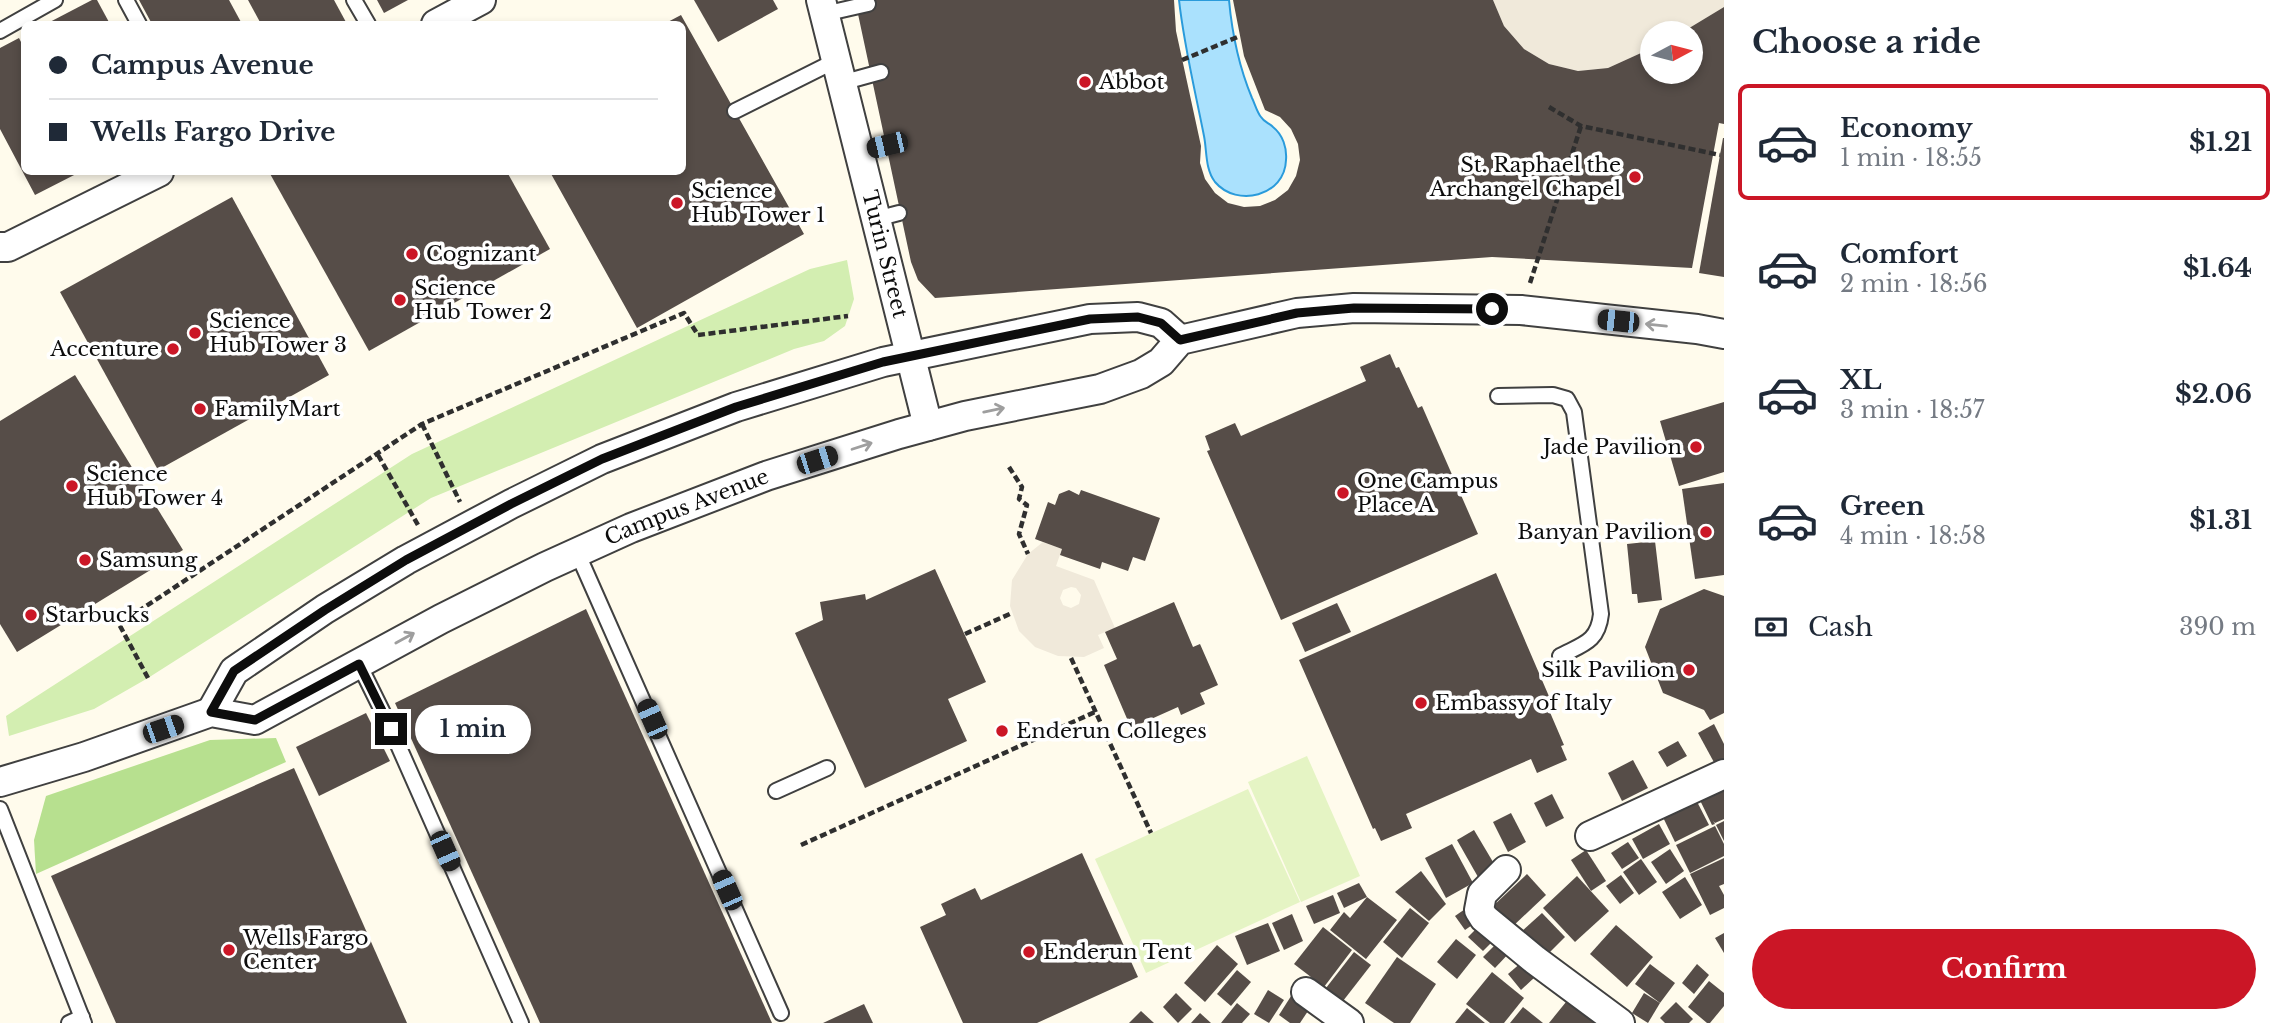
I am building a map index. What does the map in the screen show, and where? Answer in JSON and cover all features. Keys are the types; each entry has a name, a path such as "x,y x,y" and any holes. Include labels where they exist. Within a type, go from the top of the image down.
{"street":[{"path":"442,21 481,0"},
{"name":"Turin Street","path":"823,7 859,152 888,216 911,356 928,426"},
{"path":"3,242 152,175"},
{"path":"211,712 234,671 325,610 472,525 602,459 736,407 883,362 1090,319 1138,317 1161,323 1180,340 1297,313 1354,308 1521,310 1724,334"},
{"name":"Campus Avenue","path":"0,782 84,757 211,712 255,720 441,619 631,528 766,476 928,426 1100,389 1141,374 1161,362 1180,340"},
{"path":"1590,836 1724,774"},
{"path":"1506,870 1482,894 1479,910 1484,918 1620,1023"},
{"path":"1306,992 1349,1023"}],"lane":[{"path":"0,31 55,0"},
{"path":"126,0 137,21"},
{"path":"354,0 366,21"},
{"path":"823,7 868,4"},
{"path":"735,111 838,72 881,72"},
{"path":"859,152 887,145"},
{"path":"1498,396 1553,395 1567,399 1574,412 1601,614 1600,627 1594,638 1560,656"},
{"path":"577,552 781,1013"},
{"path":"359,664 397,742 521,1023"},
{"path":"776,791 827,768"},
{"path":"0,809 78,1021"}],"path":[{"path":"1182,60 1240,36"},
{"path":"1549,107 1581,126 1720,155"},
{"path":"1521,310 1581,126"},
{"path":"148,677 119,624 422,424 684,313 698,335 848,316"},
{"path":"422,424 472,525"},
{"path":"378,455 430,547"},
{"path":"1009,467 1022,487 1019,499 1027,505 1020,534 1028,554"},
{"path":"965,634 1012,613"},
{"path":"1071,658 1151,834"},
{"path":"801,845 1095,712"}],"green space":[{"path":"847,260 854,299 845,326 824,341 794,349 431,498 148,678 94,709 9,736 6,716 412,454 810,269"},
{"path":"276,738 286,762 36,874 34,840 46,796 210,740"},
{"path":"1307,756 1360,876 1301,902 1248,782"},
{"path":"1248,789 1300,902 1146,973 1095,859"}],"shaded area":[{"path":"1493,0 1724,0 1724,7 1701,21 1640,21 1640,53 1608,68 1578,71 1549,64 1524,49 1504,26"},
{"path":"1043,542 1062,549 1056,566 1094,580 1115,628 1098,635 1104,648 1084,657 1058,656 1035,647 1019,631 1010,606 1012,580 1028,554","holes":["1076,588 1081,595 1079,604 1071,608 1063,605 1060,598 1063,590"]}],"water":[{"path":"1179,0 1229,0 1237,50 1247,86 1260,115 1276,130 1285,146 1284,172 1269,190 1247,196 1235,195 1224,190 1212,177"}],"building":[{"path":"92,0 97,0 108,21 52,21"},
{"path":"139,0 229,0 240,21 150,21"},
{"path":"248,0 334,0 345,21 259,21"},
{"path":"377,0 408,0 384,13"},
{"path":"694,0 773,0 778,9 718,42"},
{"path":"855,0 1174,0 1176,31 1201,146 1200,163 1205,179 1215,193 1228,203 1244,207 1260,206 1275,200 1288,190 1296,176 1300,160 1298,144 1291,129 1280,117 1265,110 1244,56 1233,0 1493,0 1504,26 1524,49 1549,64 1578,71 1608,68 1640,53 1640,84 1703,84 1703,21 1701,21 1724,7 1724,124 1719,123 1692,268 1492,257 935,298 918,280 911,262"},
{"name":"Science Hub Tower 1","path":"681,15 684,21 670,21"},
{"name":"Science Hub Tower 1","path":"686,24 804,234 637,328 552,175 686,175"},
{"path":"19,38 21,42 21,169 0,129 0,48"},
{"path":"1724,138 1724,277 1699,273"},
{"path":"24,175 74,175 35,195"},
{"name":"Science Hub Tower 2","path":"271,175 509,175 550,249 369,351"},
{"name":"Science Hub Tower 3","path":"232,197 329,375 158,470 60,292"},
{"name":"One Campus Place A","path":"1390,354 1418,408 1422,406 1478,534 1281,620 1207,451 1210,450 1205,436 1235,423 1241,436 1366,381 1360,367"},
{"name":"Science Hub Tower 4","path":"75,375 183,550 17,652 0,624 0,421"},
{"name":"Jade Pavilion","path":"1724,402 1724,472 1679,486 1660,421"},
{"name":"Banyan Pavilion","path":"1724,483 1724,575 1695,579 1682,489"},
{"path":"1069,490 1079,495 1081,490 1160,518 1145,561 1133,557 1128,571 1102,562 1100,569 1060,555 1062,549 1035,539 1048,502 1055,505 1059,494"},
{"path":"1655,541 1662,600 1638,603 1637,594 1632,594 1627,544"},
{"path":"935,569 986,682 948,699 967,741 865,788 795,633 823,620 820,602 865,594 866,600"},
{"path":"1496,573 1551,701 1546,703 1564,745 1561,746 1567,760 1537,773 1531,759 1406,814 1412,828 1381,841 1375,828 1373,829 1299,660"},
{"name":"Silk Pavilion","path":"1704,589 1724,596 1724,713 1710,720 1704,710 1663,693 1645,647 1660,609"},
{"path":"1174,602 1193,647 1200,644 1218,685 1200,693 1205,704 1181,715 1178,707 1131,728 1104,665 1117,659 1105,632"},
{"path":"1337,603 1351,632 1305,652 1292,623"},
{"path":"586,609 772,1023 540,1023 395,703"},
{"path":"366,713 390,761 319,796 296,747"},
{"path":"1714,724 1724,744 1724,762 1716,766 1698,733"},
{"path":"1678,741 1687,756 1667,767 1658,752"},
{"path":"1633,760 1648,788 1622,801 1608,773"},
{"name":"Wells Fargo Center","path":"294,768 407,1023 116,1023 51,876"},
{"path":"1724,781 1724,819 1715,823 1713,821 1715,824 1712,825 1697,794"},
{"path":"1691,790 1709,825 1675,842 1658,807"},
{"path":"1552,794 1564,818 1546,827 1534,803"},
{"path":"1511,813 1526,842 1508,852 1493,822"},
{"path":"1724,821 1724,841 1716,825"},
{"path":"1659,824 1670,844 1643,859 1632,839"},
{"path":"1715,826 1724,844 1724,856 1690,873 1676,845"},
{"path":"1474,830 1496,867 1478,877 1457,840"},
{"path":"1628,842 1639,858 1622,869 1611,853"},
{"path":"1452,844 1473,883 1446,898 1425,858"},
{"path":"1670,849 1684,871 1666,884 1651,862"},
{"path":"1586,850 1606,881 1591,891 1571,860"},
{"name":"Enderun Tent","path":"1082,853 1138,977 1037,1023 963,1023 920,927 946,915 941,904 975,888 981,900"},
{"path":"1724,858 1724,884 1719,886 1724,895 1724,908 1710,915 1690,874"},
{"path":"1641,859 1657,882 1639,895 1623,872"},
{"path":"1421,871 1446,904 1429,921 1395,892"},
{"path":"1527,874 1546,895 1511,928 1492,907"},
{"path":"1621,875 1634,893 1620,904 1606,886"},
{"path":"1577,876 1609,911 1575,942 1543,908"},
{"path":"1685,877 1702,905 1680,919 1662,892"},
{"path":"1359,883 1367,897 1344,908 1337,893"},
{"path":"1333,895 1340,913 1314,924 1306,906"},
{"path":"1367,897 1397,920 1366,959 1330,930 1344,912 1350,918"},
{"path":"1468,907 1478,921 1465,930 1455,916"},
{"path":"1410,908 1429,923 1402,958 1383,942"},
{"path":"1542,913 1565,937 1545,957 1521,932"},
{"path":"1292,914 1303,941 1284,950 1272,923"},
{"path":"1268,923 1280,951 1247,965 1235,936"},
{"path":"1482,923 1497,937 1483,951 1468,937"},
{"path":"1616,925 1653,957 1627,987 1590,954"},
{"path":"1323,927 1352,950 1324,987 1294,964"},
{"path":"1724,933 1724,953 1715,938"},
{"path":"1456,939 1476,955 1457,979 1437,962"},
{"path":"1501,939 1512,950 1495,968 1483,957"},
{"path":"1217,945 1238,964 1205,1002 1184,983"},
{"path":"1354,952 1371,965 1343,1001 1326,988"},
{"path":"1397,957 1436,984 1410,1023 1394,1023 1365,1003"},
{"path":"1522,962 1535,977 1521,990 1508,974"},
{"path":"1650,964 1675,983 1660,1003 1635,984"},
{"path":"1697,964 1709,975 1694,994 1682,983"},
{"path":"1237,970 1251,982 1231,1006 1217,994"},
{"path":"1492,972 1524,998 1504,1023 1490,1023 1466,1004"},
{"path":"1709,981 1724,993 1724,1006 1710,1023 1707,1023 1688,1007"},
{"path":"1268,990 1284,1000 1269,1023 1254,1014"},
{"path":"1176,993 1192,1009 1178,1023 1163,1007"},
{"path":"1293,993 1312,1005 1300,1023 1290,1023 1279,1015"},
{"path":"1644,993 1660,1003 1648,1023 1632,1013"},
{"path":"1570,997 1603,1023 1549,1023"},
{"path":"1676,1002 1693,1019 1689,1023 1665,1023 1660,1018"},
{"path":"1237,1003 1250,1014 1242,1023 1221,1023"},
{"path":"864,1004 873,1023 823,1023"},
{"path":"1523,1007 1543,1023 1510,1023"},
{"path":"1467,1008 1485,1023 1455,1023"},
{"path":"1141,1011 1154,1023 1129,1023"},
{"path":"1200,1013 1211,1023 1191,1023"}],"place":[{"name":"Abbot","path":"1085,82"},
{"name":"St. Raphael the Archangel Chapel","path":"1635,177"},
{"name":"Science Hub Tower 1","path":"677,203"},
{"name":"Cognizant","path":"412,254"},
{"name":"Science Hub Tower 2","path":"400,300"},
{"name":"Science Hub Tower 3","path":"195,333"},
{"name":"Accenture","path":"173,349"},
{"name":"FamilyMart","path":"200,409"},
{"name":"Jade Pavilion","path":"1696,447"},
{"name":"Science Hub Tower 4","path":"72,486"},
{"name":"One Campus Place A","path":"1343,493"},
{"name":"Banyan Pavilion","path":"1706,532"},
{"name":"Samsung","path":"85,560"},
{"name":"Starbucks","path":"31,615"},
{"name":"Silk Pavilion","path":"1689,670"},
{"name":"Embassy of Italy","path":"1421,703"},
{"name":"Enderun Colleges","path":"1002,731"},
{"name":"Wells Fargo Center","path":"229,950"},
{"name":"Enderun Tent","path":"1029,952"}],"route":[{"path":"391,729 359,664 255,720 211,712 234,671 406,560 602,459 736,407 883,362 1090,319 1138,317 1161,323 1180,340 1297,313 1354,308 1492,309"}]}
